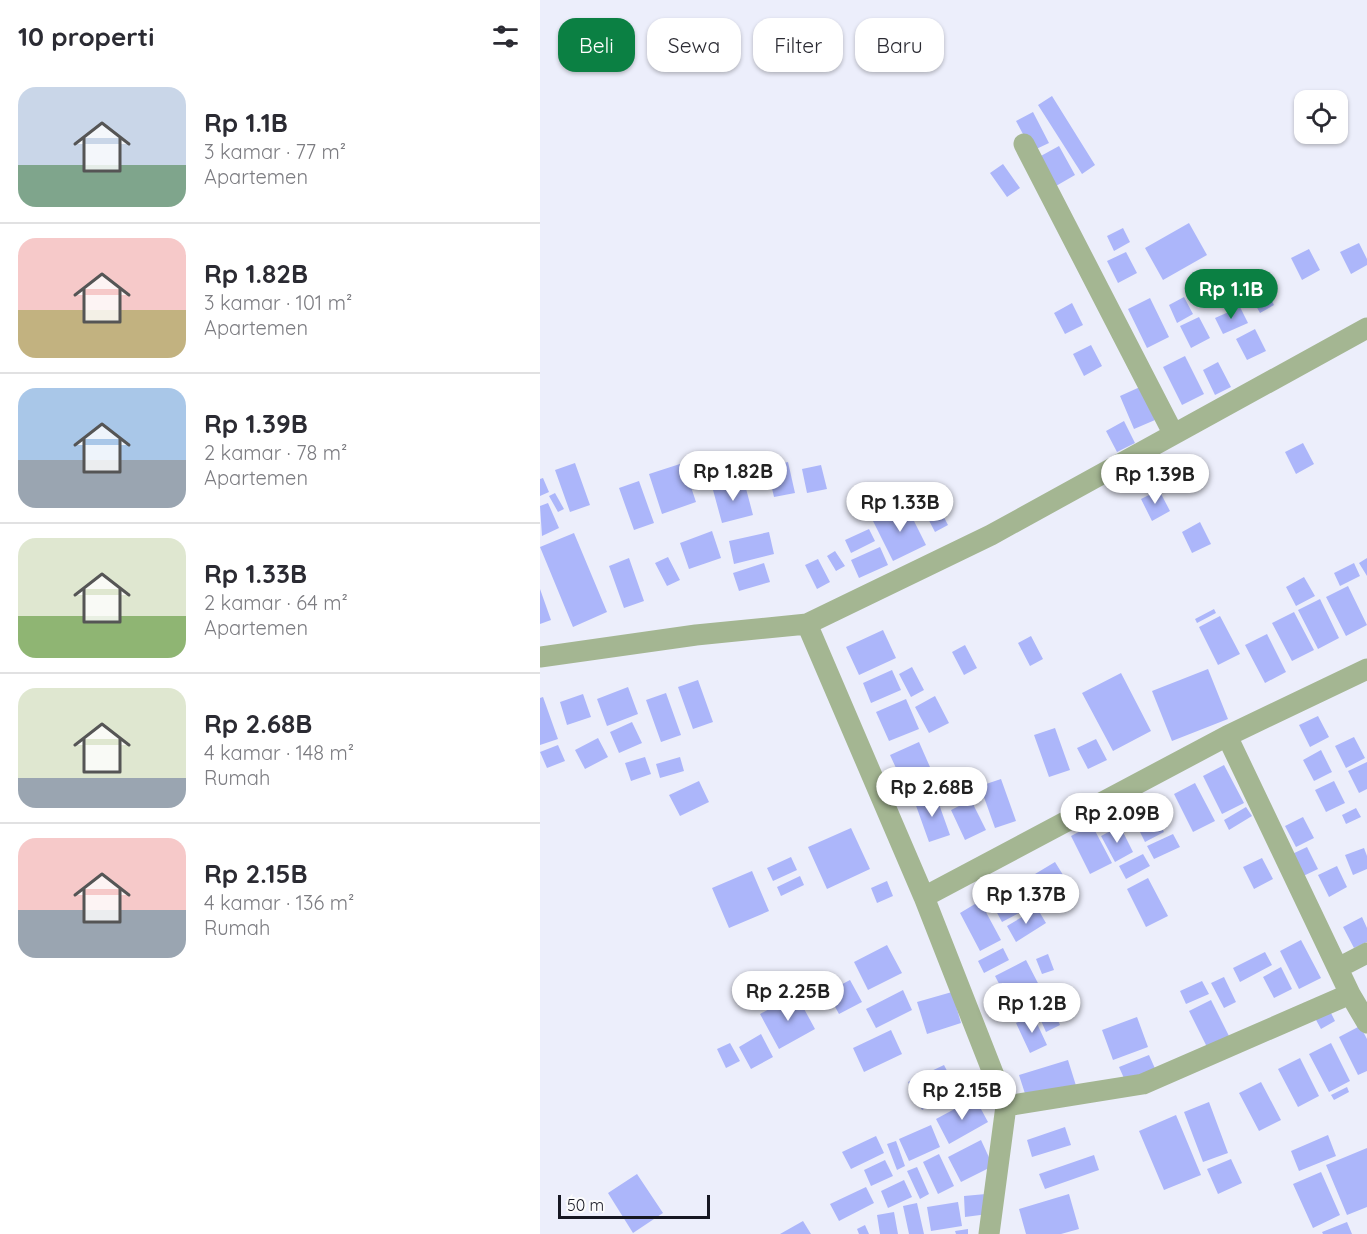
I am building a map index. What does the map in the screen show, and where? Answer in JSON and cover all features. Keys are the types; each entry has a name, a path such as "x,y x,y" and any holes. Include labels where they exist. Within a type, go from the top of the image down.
{"street":[{"path":"1024,144 1173,433"},
{"path":"540,657 696,635 807,624 991,535 1367,328"},
{"path":"807,624 924,897 1006,1106 989,1234"},
{"path":"924,897 1227,736 1367,669"},
{"path":"1227,736 1350,994 1367,1023"},
{"path":"1338,968 1367,953"},
{"path":"1006,1106 1143,1083 1350,994"}],"building":[{"path":"1052,96 1095,165 1082,174 1038,105"},
{"path":"1033,112 1049,143 1032,151 1016,121"},
{"path":"1059,146 1075,175 1056,186 1039,157"},
{"path":"1003,164 1020,188 1007,197 990,173"},
{"path":"1189,223 1207,255 1163,280 1145,248"},
{"path":"1123,228 1130,242 1114,251 1107,236"},
{"path":"1359,243 1367,259 1367,265 1351,274 1340,252"},
{"path":"1309,249 1320,270 1302,280 1291,258"},
{"path":"1126,252 1137,273 1118,283 1107,261"},
{"path":"1266,289 1274,305 1260,313 1251,297"},
{"path":"1184,297 1193,314 1177,323 1169,305"},
{"path":"1150,298 1169,337 1147,348 1128,309"},
{"path":"1072,303 1083,325 1065,334 1054,313"},
{"path":"1240,307 1248,323 1223,334 1215,318"},
{"path":"1199,317 1210,338 1191,348 1180,326"},
{"path":"1255,329 1266,351 1247,360 1236,339"},
{"path":"1091,345 1102,366 1084,376 1073,354"},
{"path":"1185,356 1204,394 1182,405 1163,367"},
{"path":"1218,362 1231,387 1215,395 1203,370"},
{"path":"1140,387 1155,420 1134,429 1120,396"},
{"path":"1124,421 1135,443 1117,452 1106,431"},
{"path":"1303,443 1314,464 1296,474 1285,452"},
{"path":"788,462 795,493 774,497 767,467"},
{"path":"575,463 590,505 570,512 555,470"},
{"path":"683,463 696,502 662,514 649,474"},
{"path":"821,465 827,489 807,493 802,469"},
{"path":"543,478 549,492 540,496 540,479"},
{"path":"639,481 654,523 634,530 619,488"},
{"path":"744,481 753,515 722,523 713,490"},
{"path":"1159,490 1170,511 1152,521 1141,499"},
{"path":"555,493 564,509 558,512 549,496"},
{"path":"936,502 948,525 935,532 923,509"},
{"path":"548,503 559,528 542,536 540,506"},
{"path":"906,505 926,545 893,561 873,521"},
{"path":"1200,522 1211,544 1192,553 1182,532"},
{"path":"869,529 875,541 851,553 845,540"},
{"path":"712,531 721,558 689,569 680,543"},
{"path":"769,532 774,554 734,564 729,541"},
{"path":"574,533 607,612 573,627 540,547"},
{"path":"880,547 888,565 859,578 851,560"},
{"path":"835,551 845,566 836,571 827,556"},
{"path":"668,557 680,580 667,586 655,563"},
{"path":"629,558 644,601 624,608 609,566"},
{"path":"1367,558 1367,576 1359,563"},
{"path":"818,559 830,582 817,589 805,565"},
{"path":"764,563 770,582 739,591 733,573"},
{"path":"1354,563 1360,576 1340,586 1334,573"},
{"path":"1304,577 1315,596 1296,606 1286,587"},
{"path":"1348,586 1367,625 1346,636 1326,597"},
{"path":"540,589 551,620 540,624"},
{"path":"1320,599 1339,638 1318,649 1298,610"},
{"path":"1214,609 1216,613 1197,623 1195,619"},
{"path":"1294,612 1314,650 1292,661 1272,623"},
{"path":"1220,616 1240,654 1218,665 1199,627"},
{"path":"883,630 896,658 859,675 846,647"},
{"path":"1267,634 1286,672 1265,683 1245,645"},
{"path":"1031,636 1043,659 1030,666 1018,643"},
{"path":"965,645 977,668 964,675 952,652"},
{"path":"912,667 924,690 911,697 899,674"},
{"path":"1208,669 1228,719 1172,741 1152,691"},
{"path":"892,670 901,690 871,703 863,683"},
{"path":"1121,673 1151,731 1113,751 1082,693"},
{"path":"698,680 713,722 693,729 678,687"},
{"path":"628,687 638,714 607,726 597,699"},
{"path":"666,693 681,735 661,742 646,700"},
{"path":"583,694 591,717 567,725 560,702"},
{"path":"935,696 949,723 929,733 915,707"},
{"path":"543,697 558,739 540,745 540,698"},
{"path":"906,699 919,729 889,741 876,712"},
{"path":"1318,716 1329,737 1310,747 1299,725"},
{"path":"632,722 642,743 619,753 610,732"},
{"path":"1055,728 1070,770 1049,777 1034,735"},
{"path":"1354,737 1365,758 1346,768 1335,746"},
{"path":"598,738 608,757 585,769 575,750"},
{"path":"1096,739 1107,760 1088,769 1077,748"},
{"path":"919,742 930,767 902,781 890,755"},
{"path":"558,745 565,761 547,768 540,752"},
{"path":"1321,750 1332,772 1314,781 1303,760"},
{"path":"645,757 651,774 631,781 625,763"},
{"path":"680,757 684,771 660,778 656,764"},
{"path":"1367,762 1367,789 1359,793 1348,771"},
{"path":"1224,765 1244,803 1222,814 1203,776"},
{"path":"929,779 933,790 912,798 907,787"},
{"path":"961,779 969,793 949,804 941,789"},
{"path":"1001,779 1016,821 995,828 980,786"},
{"path":"699,781 709,802 680,816 669,795"},
{"path":"1334,781 1345,803 1326,812 1315,790"},
{"path":"1195,783 1215,821 1193,832 1174,794"},
{"path":"935,793 950,835 929,842 914,800"},
{"path":"971,800 986,830 965,840 951,810"},
{"path":"1246,807 1252,816 1229,830 1224,820"},
{"path":"1356,808 1361,817 1346,824 1342,815"},
{"path":"1153,811 1164,832 1145,842 1134,820"},
{"path":"1303,817 1314,838 1296,847 1285,826"},
{"path":"1092,825 1112,863 1090,874 1071,836"},
{"path":"1120,826 1133,852 1115,862 1101,836"},
{"path":"851,828 870,869 827,889 808,847"},
{"path":"1173,834 1180,847 1154,859 1147,846"},
{"path":"1307,847 1318,869 1299,878 1288,856"},
{"path":"1364,848 1367,856 1367,869 1353,875 1345,855"},
{"path":"1143,854 1150,866 1126,879 1119,866"},
{"path":"791,857 797,870 773,881 767,868"},
{"path":"1262,858 1273,879 1254,889 1243,867"},
{"path":"1055,862 1073,891 1047,906 1030,877"},
{"path":"1337,866 1347,887 1329,897 1318,875"},
{"path":"752,871 769,911 729,928 712,888"},
{"path":"800,876 804,885 781,896 777,887"},
{"path":"1148,878 1168,916 1146,927 1127,889"},
{"path":"887,881 893,896 877,903 871,888"},
{"path":"1006,889 1019,913 1002,922 989,898"},
{"path":"980,901 1001,940 980,951 960,913"},
{"path":"1037,908 1046,923 1016,942 1007,926"},
{"path":"1362,917 1367,928 1367,942 1354,948 1343,927"},
{"path":"1301,940 1321,978 1299,989 1280,951"},
{"path":"887,945 902,973 868,990 854,962"},
{"path":"1003,948 1009,960 984,973 978,961"},
{"path":"1265,952 1272,965 1240,982 1233,968"},
{"path":"1048,954 1054,970 1042,974 1036,959"},
{"path":"1026,960 1041,989 1010,1005 995,976"},
{"path":"1281,967 1292,989 1274,998 1263,977"},
{"path":"1224,977 1236,1002 1224,1008 1211,983"},
{"path":"850,980 862,1002 839,1014 827,992"},
{"path":"1202,981 1209,994 1186,1004 1180,991"},
{"path":"903,990 912,1010 876,1028 866,1009"},
{"path":"952,992 961,1023 927,1034 917,1002"},
{"path":"796,994 815,1029 779,1049 760,1014"},
{"path":"1211,1000 1230,1038 1208,1049 1189,1011"},
{"path":"1049,1001 1060,1025 1046,1032 1035,1007"},
{"path":"1329,1009 1335,1021 1321,1029 1315,1018"},
{"path":"1033,1015 1047,1045 1030,1053 1016,1023"},
{"path":"1137,1017 1148,1047 1113,1060 1102,1030"},
{"path":"1360,1026 1367,1039 1367,1071 1358,1075 1339,1037"},
{"path":"891,1030 902,1054 864,1072 853,1048"},
{"path":"761,1034 773,1057 751,1069 739,1047"},
{"path":"730,1043 740,1061 726,1068 717,1049"},
{"path":"1331,1043 1350,1081 1329,1092 1309,1054"},
{"path":"1149,1055 1161,1082 1131,1094 1119,1067"},
{"path":"1300,1058 1319,1096 1298,1107 1278,1069"},
{"path":"1068,1060 1078,1092 1029,1106 1019,1075"},
{"path":"944,1065 958,1092 922,1110 908,1082"},
{"path":"1261,1082 1281,1120 1259,1131 1239,1093"},
{"path":"1347,1087 1349,1092 1334,1100 1331,1095"},
{"path":"975,1098 988,1122 949,1144 936,1119"},
{"path":"1209,1102 1228,1153 1203,1162 1184,1112"},
{"path":"1176,1115 1201,1175 1164,1190 1139,1131"},
{"path":"931,1125 940,1147 909,1161 899,1139"},
{"path":"1065,1127 1071,1145 1032,1157 1027,1140"},
{"path":"1328,1135 1336,1156 1299,1171 1291,1151"},
{"path":"876,1136 884,1153 851,1169 842,1152"},
{"path":"981,1140 993,1166 961,1182 948,1157"},
{"path":"896,1141 905,1166 897,1170 887,1144"},
{"path":"1367,1148 1367,1207 1347,1215 1326,1165"},
{"path":"939,1154 954,1186 938,1194 923,1162"},
{"path":"1094,1155 1099,1170 1045,1189 1039,1174"},
{"path":"1231,1159 1242,1183 1218,1194 1207,1169"},
{"path":"885,1160 893,1176 871,1186 864,1170"},
{"path":"917,1167 929,1194 920,1199 907,1171"},
{"path":"1321,1172 1340,1215 1313,1228 1293,1184"},
{"path":"637,1174 663,1213 633,1233 608,1193"},
{"path":"904,1180 912,1197 888,1208 881,1191"},
{"path":"866,1187 874,1203 839,1221 830,1204"},
{"path":"986,1194 988,1214 965,1217 964,1196"},
{"path":"1069,1194 1079,1229 1061,1234 1026,1234 1019,1209"},
{"path":"958,1202 962,1226 931,1231 927,1207"},
{"path":"917,1203 924,1234 909,1234 903,1206"},
{"path":"894,1212 898,1234 880,1234 877,1215"},
{"path":"803,1221 811,1234 780,1234"},
{"path":"1347,1222 1352,1234 1323,1234 1322,1232"},
{"path":"865,1225 869,1234 859,1234 857,1229"},
{"path":"968,1229 968,1234 956,1234 955,1231"}]}
